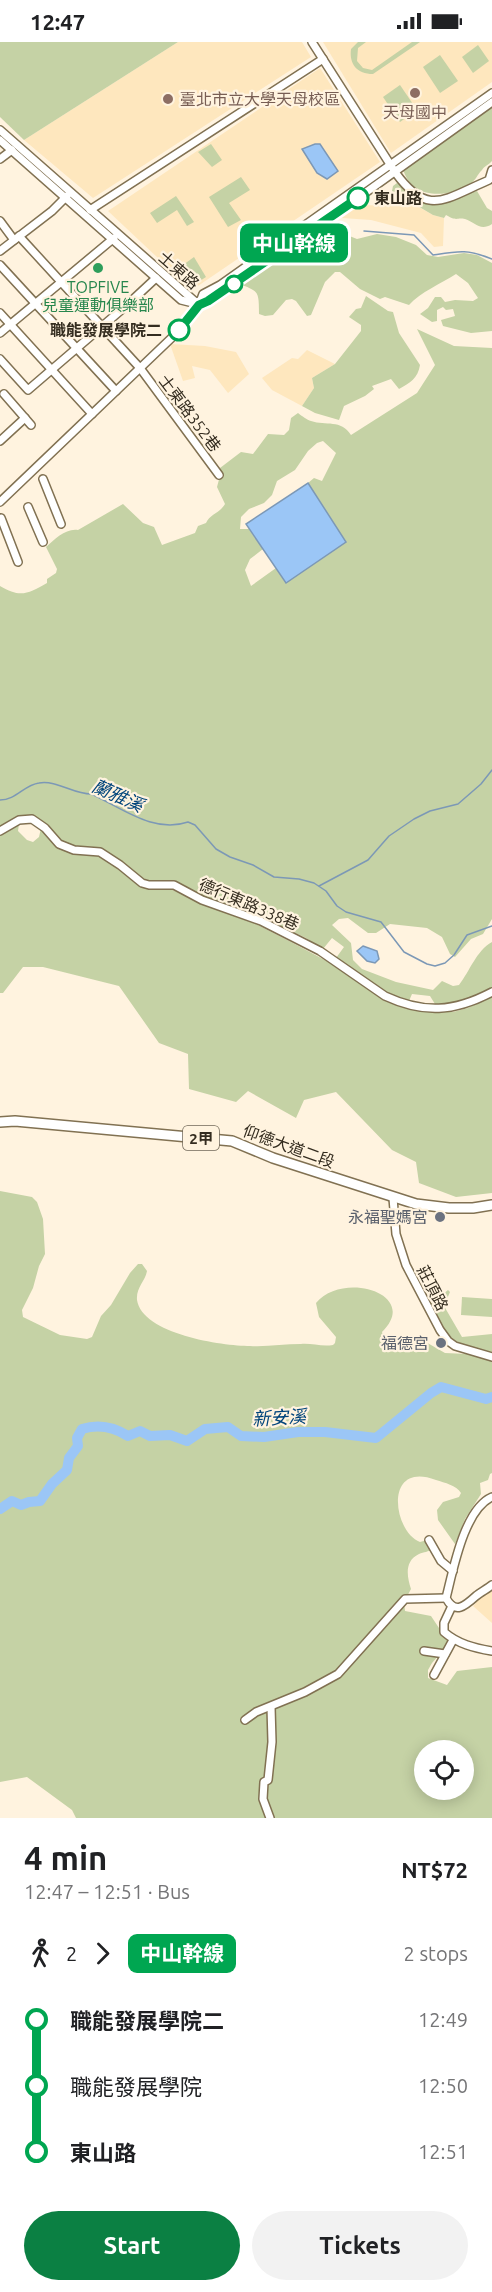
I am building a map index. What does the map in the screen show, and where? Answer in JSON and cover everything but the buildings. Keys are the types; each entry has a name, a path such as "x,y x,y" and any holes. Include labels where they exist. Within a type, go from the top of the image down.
{"main road":[{"name":"仰德大道二段","path":"0,1122 15,1121 232,1141 273,1158 416,1204 449,1208 492,1205"}],"street":[{"path":"312,42 393,169 419,198 428,201 444,200 489,180 492,170"},
{"path":"90,210 323,59"},
{"path":"393,169 492,93"},
{"path":"0,502 184,326 199,305 208,301 393,169 492,102"},
{"name":"士東路","path":"0,130 115,237 199,305"},
{"name":"士東路","path":"0,140 90,210 156,278 181,300 199,305"},
{"path":"0,159 12,150"},
{"path":"0,251 68,195"},
{"name":"士東路352巷","path":"0,221 140,368 219,475"},
{"path":"0,333 115,237"},
{"path":"0,265 116,391"},
{"path":"0,359 28,390 156,278"},
{"path":"0,313 92,414"},
{"path":"2,392 31,425"},
{"path":"0,441 25,418"},
{"path":"44,479 61,524"},
{"path":"28,507 43,542"},
{"path":"1,518 18,562"},
{"name":"德行東路338巷","path":"0,831 19,820 32,819 45,828 59,844 74,850 100,852 142,883 174,885 202,900 261,921 320,951 385,996 396,1001 428,1008 453,1008 492,992"},
{"name":"莊頂路","path":"393,1198 396,1234 406,1265 440,1330 454,1346 492,1357"},
{"path":"446,1598 468,1523 483,1504 492,1497"},
{"path":"429,1540 441,1561 453,1571"},
{"path":"446,1598 452,1606 458,1609 464,1607 492,1585"},
{"path":"245,1720 256,1712 322,1684 344,1669 405,1599 446,1598"},
{"path":"452,1606 442,1628 453,1640 492,1652"},
{"path":"434,1675 453,1640"},
{"path":"424,1651 445,1654"},
{"path":"270,1818 263,1799 264,1782 268,1779 272,1742 271,1707"}],"shaded area":[{"name":"臺北市立大學天母校區","path":"178,42 302,42 311,57 93,198 24,140"},
{"name":"天母國中","path":"323,42 492,42 492,82 391,153"},
{"path":"320,68 380,162 192,290 108,211"},
{"path":"403,198 433,215 444,218 443,246 434,247 421,233 371,220 342,218 360,205 398,206"},
{"path":"170,344 205,346 236,352 249,374 228,393 210,370 192,366 195,378 183,381"},
{"path":"307,350 335,364 312,378 314,388 302,406 272,390 262,378 292,358 298,359"},
{"path":"492,1587 492,1623 473,1606 476,1603 474,1600"}],"green space":[{"path":"0,42 178,42 24,140 0,117"},
{"path":"358,42 366,42 358,48 357,61 363,68 372,70 412,42 420,42 373,74 367,74 358,70 351,59 351,49"},
{"path":"478,45 489,61 473,73 462,57"},
{"path":"440,55 458,81 440,93 423,67"},
{"path":"400,85 417,110 400,122 383,97"},
{"path":"492,104 492,161 474,181 461,189 441,194 422,191 407,179 403,169"},
{"path":"211,144 222,160 212,167 198,152"},
{"path":"241,177 250,190 229,203 241,220 228,227 209,197"},
{"path":"397,183 419,200 427,203 445,201 477,191 487,208 492,211 492,224 481,227 465,219 433,215 392,191 393,186"},
{"path":"176,196 194,222 187,226 177,210 157,223 150,213"},
{"path":"333,218 342,233 357,239 377,234 396,237 416,245 427,255 438,257 464,253 477,255 492,263 492,331 471,333 443,326 441,320 455,316 453,309 446,310 443,307 437,310 437,321 432,322 420,314 428,308 435,297 441,297 445,302 473,301 478,298 468,283 456,274 425,292 409,305 385,297 380,299 360,289 340,272 335,272 325,282 311,315 307,316 292,299 286,300 273,315 259,314 259,300 256,293 238,283"},
{"path":"194,257 206,277 195,284 183,265"},
{"path":"366,296 393,312 399,333 420,365 417,373 410,382 399,389 391,379 372,386 374,389 365,396 344,406 339,420 315,413 302,406 314,388 312,378 335,364 361,331 361,325 349,317 356,309 361,308"},
{"path":"417,329 454,346 492,348 492,919 483,934 471,939 455,957 450,954 442,937 427,928 390,924 376,933 368,933 348,918 339,919 332,925 351,943 353,960 362,969 396,982 433,990 442,981 453,986 459,985 477,956 492,942 492,988 465,1002 451,1005 435,1004 430,996 412,994 409,1001 388,995 336,958 344,947 332,938 323,949 306,938 256,914 224,905 186,889 149,883 99,850 76,849 61,842 35,816 17,817 0,828 0,586 13,592 24,593 47,583 47,579 56,573 57,569 46,547 65,532 78,530 123,504 143,523 154,527 162,545 195,533 198,526 206,523 225,504 217,487 220,468 241,452 253,454 268,434 284,435 289,430 291,418 298,413 311,421 343,427 351,435 417,393 435,365","holes":["323,441 336,453 322,481 314,478 308,483 346,542 286,582 276,568 251,586 245,570 250,559 263,549 249,529 240,529 241,517 249,509 264,503 272,495 277,481 295,470 308,451 317,443"]},
{"path":"18,823 18,831 27,840 33,842 39,837 41,828 56,845 100,854 148,887 170,889 248,920 336,966 385,1001 434,1012 453,1012 468,1008 492,996 492,1193 456,1197 419,1183 416,1162 392,1150 336,1092 304,1100 296,1118 248,1091 236,1102 189,1089 188,1054 159,1043 119,986 43,967 23,967 3,993 0,993 0,834"},
{"path":"0,1191 32,1197 37,1202 43,1219 45,1254 33,1288 22,1310 23,1317 60,1335 87,1339 92,1337 101,1316 111,1305 130,1273 138,1264 142,1264 147,1271 137,1300 142,1312 153,1322 185,1336 237,1345 333,1345 336,1337 319,1317 316,1303 328,1293 343,1288 359,1288 374,1291 385,1297 392,1307 391,1318 382,1332 384,1338 406,1340 412,1347 424,1341 445,1353 467,1354 492,1360 492,1473 488,1480 480,1483 481,1494 465,1519 455,1544 438,1520 437,1510 443,1502 459,1497 461,1493 456,1488 436,1480 419,1477 407,1480 401,1488 398,1500 399,1513 411,1536 420,1542 427,1540 433,1549 419,1554 411,1561 408,1574 411,1589 404,1602 405,1611 431,1616 447,1640 448,1645 428,1670 428,1678 447,1685 457,1671 492,1667 492,1818 76,1818 72,1810 27,1777 0,1782"},
{"path":"448,1290 450,1292 444,1306 462,1337 492,1334 492,1352 460,1343 447,1334 430,1305"},
{"path":"462,1297 492,1299 492,1317 461,1315"}],"water":[{"path":"320,144 338,171 327,179 317,173 302,149"},
{"path":"308,483 346,542 286,583 246,524"},
{"path":"363,946 377,951 379,959 375,963 367,961 357,951"}],"waterway":[{"name":"蘭雅溪","path":"364,231 414,235 433,255 463,252 492,259"},
{"name":"蘭雅溪","path":"319,886 368,860 389,836 414,819 430,811 458,804 481,784 492,770"},
{"name":"蘭雅溪","path":"0,800 11,798 34,784 46,783 91,794 150,822 162,825 188,822 195,825 216,849 230,857 253,865 274,877 314,883 326,891 337,906 346,912 381,922 404,952 427,964 435,966 445,963 454,955 467,935 492,926"},
{"name":"新安溪","path":"0,1509 12,1501 21,1505 40,1501 52,1484 67,1470 69,1458 78,1446 77,1438 82,1429 88,1427 106,1427 128,1436 140,1431 150,1436 170,1435 187,1441 205,1429 228,1427 241,1436 264,1437 298,1432 325,1432 376,1438 441,1387 486,1399 492,1397"}],"bus line":[{"name":"中山幹線","path":"179,330 191,318 199,305 358,198"}],"place":[{"name":"天母國中","path":"415,93"},
{"name":"臺北市立大學天母校區","path":"168,99"},
{"name":"東山路","path":"358,198"},
{"name":"TOPFIVE 兒童運動俱樂部","path":"98,268"},
{"name":"職能發展學院二","path":"179,330"},
{"name":"永福聖媽宮","path":"440,1217"},
{"name":"福德宮","path":"441,1343"}]}
